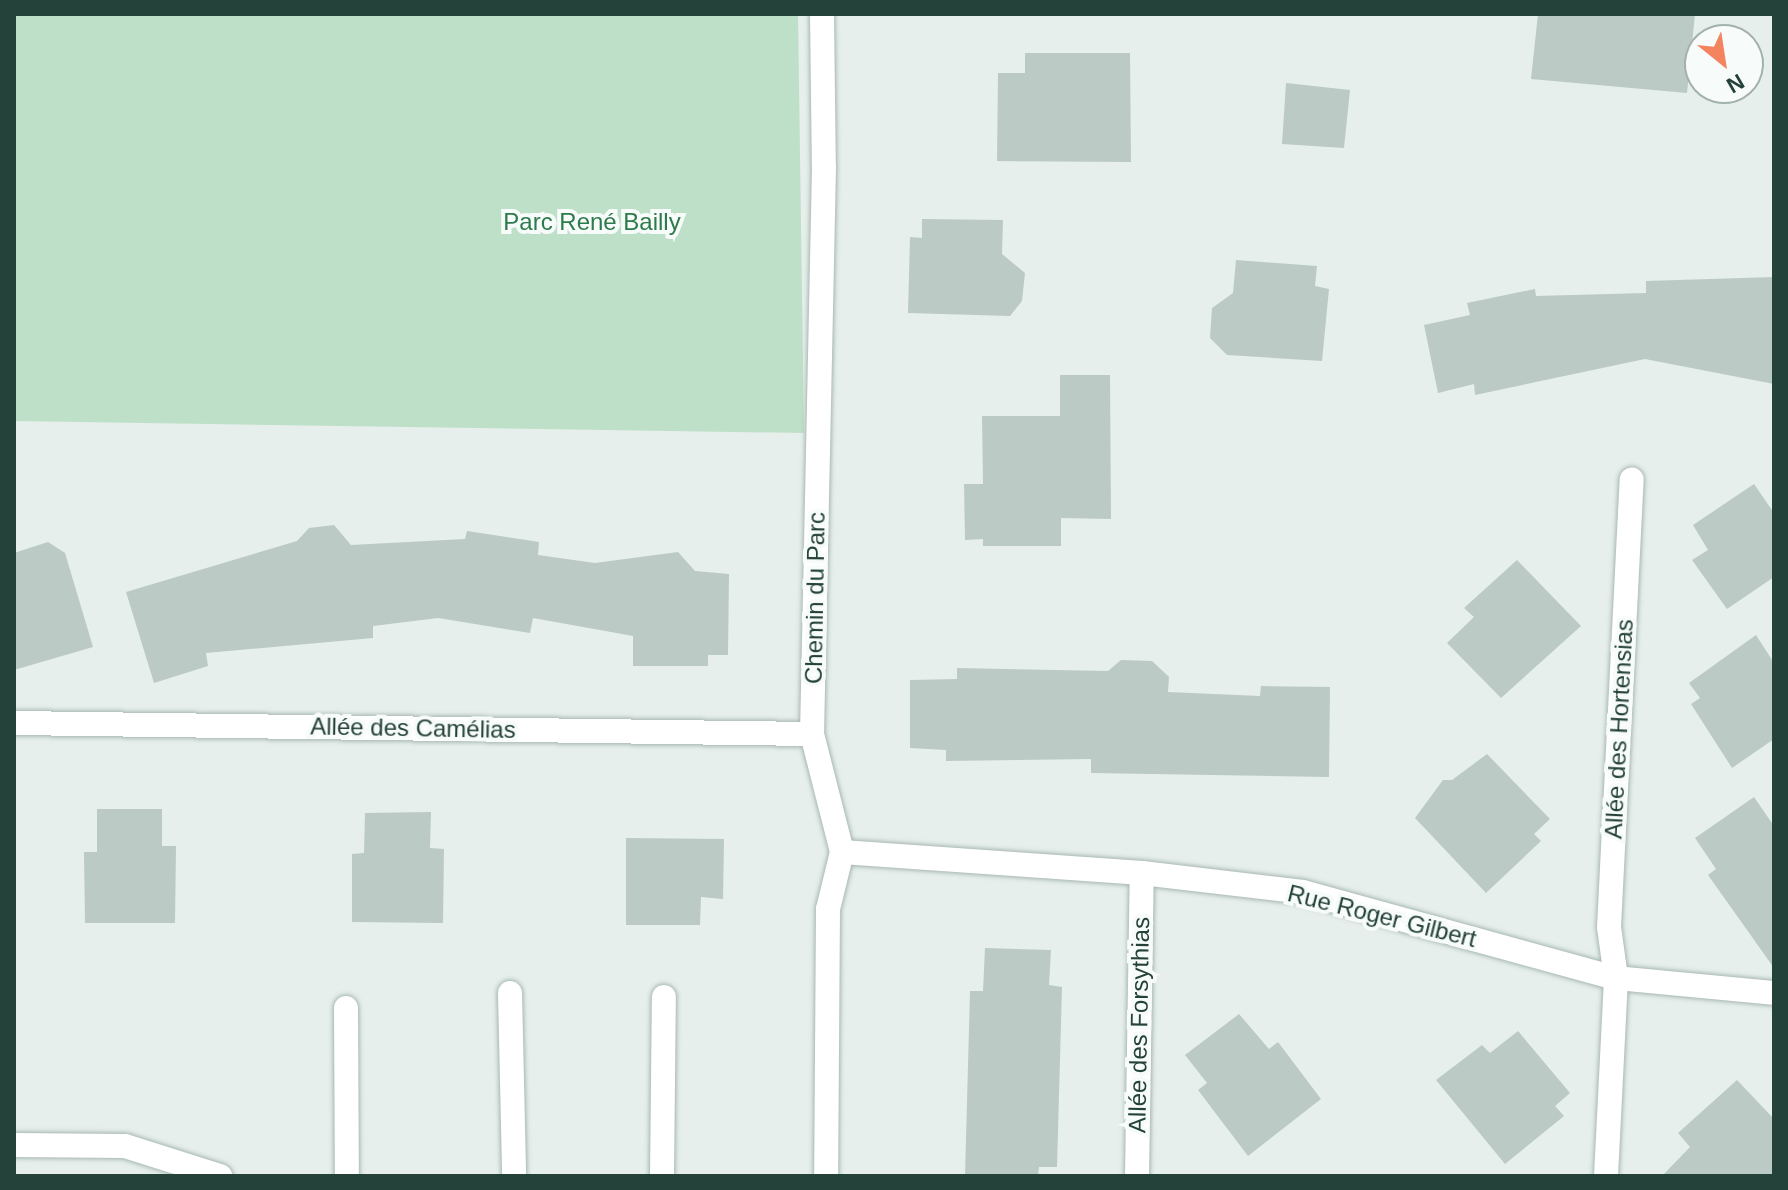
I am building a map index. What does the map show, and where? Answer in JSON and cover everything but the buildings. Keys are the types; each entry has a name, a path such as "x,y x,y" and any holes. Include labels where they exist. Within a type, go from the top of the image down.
{"street":[{"name":"Chemin du Parc","path":"822,14 824,167 812,734 842,852 828,909 826,1176"},
{"name":"Allée des Hortensias","path":"1606,1176 1616,978 1609,927 1632,480"},
{"name":"Allée des Camélias","path":"14,723 812,734"},
{"name":"Rue Roger Gilbert","path":"842,852 1142,873 1303,892 1616,978 1774,993"},
{"name":"Allée des Forsythias","path":"1137,1176 1142,873"},
{"path":"510,993 514,1176"},
{"path":"662,1176 664,997"},
{"path":"346,1008 347,1176"},
{"path":"14,1145 125,1146 220,1176"}],"green space":[{"name":"Parc René Bailly","path":"14,14 798,14 804,433 14,421"}]}
